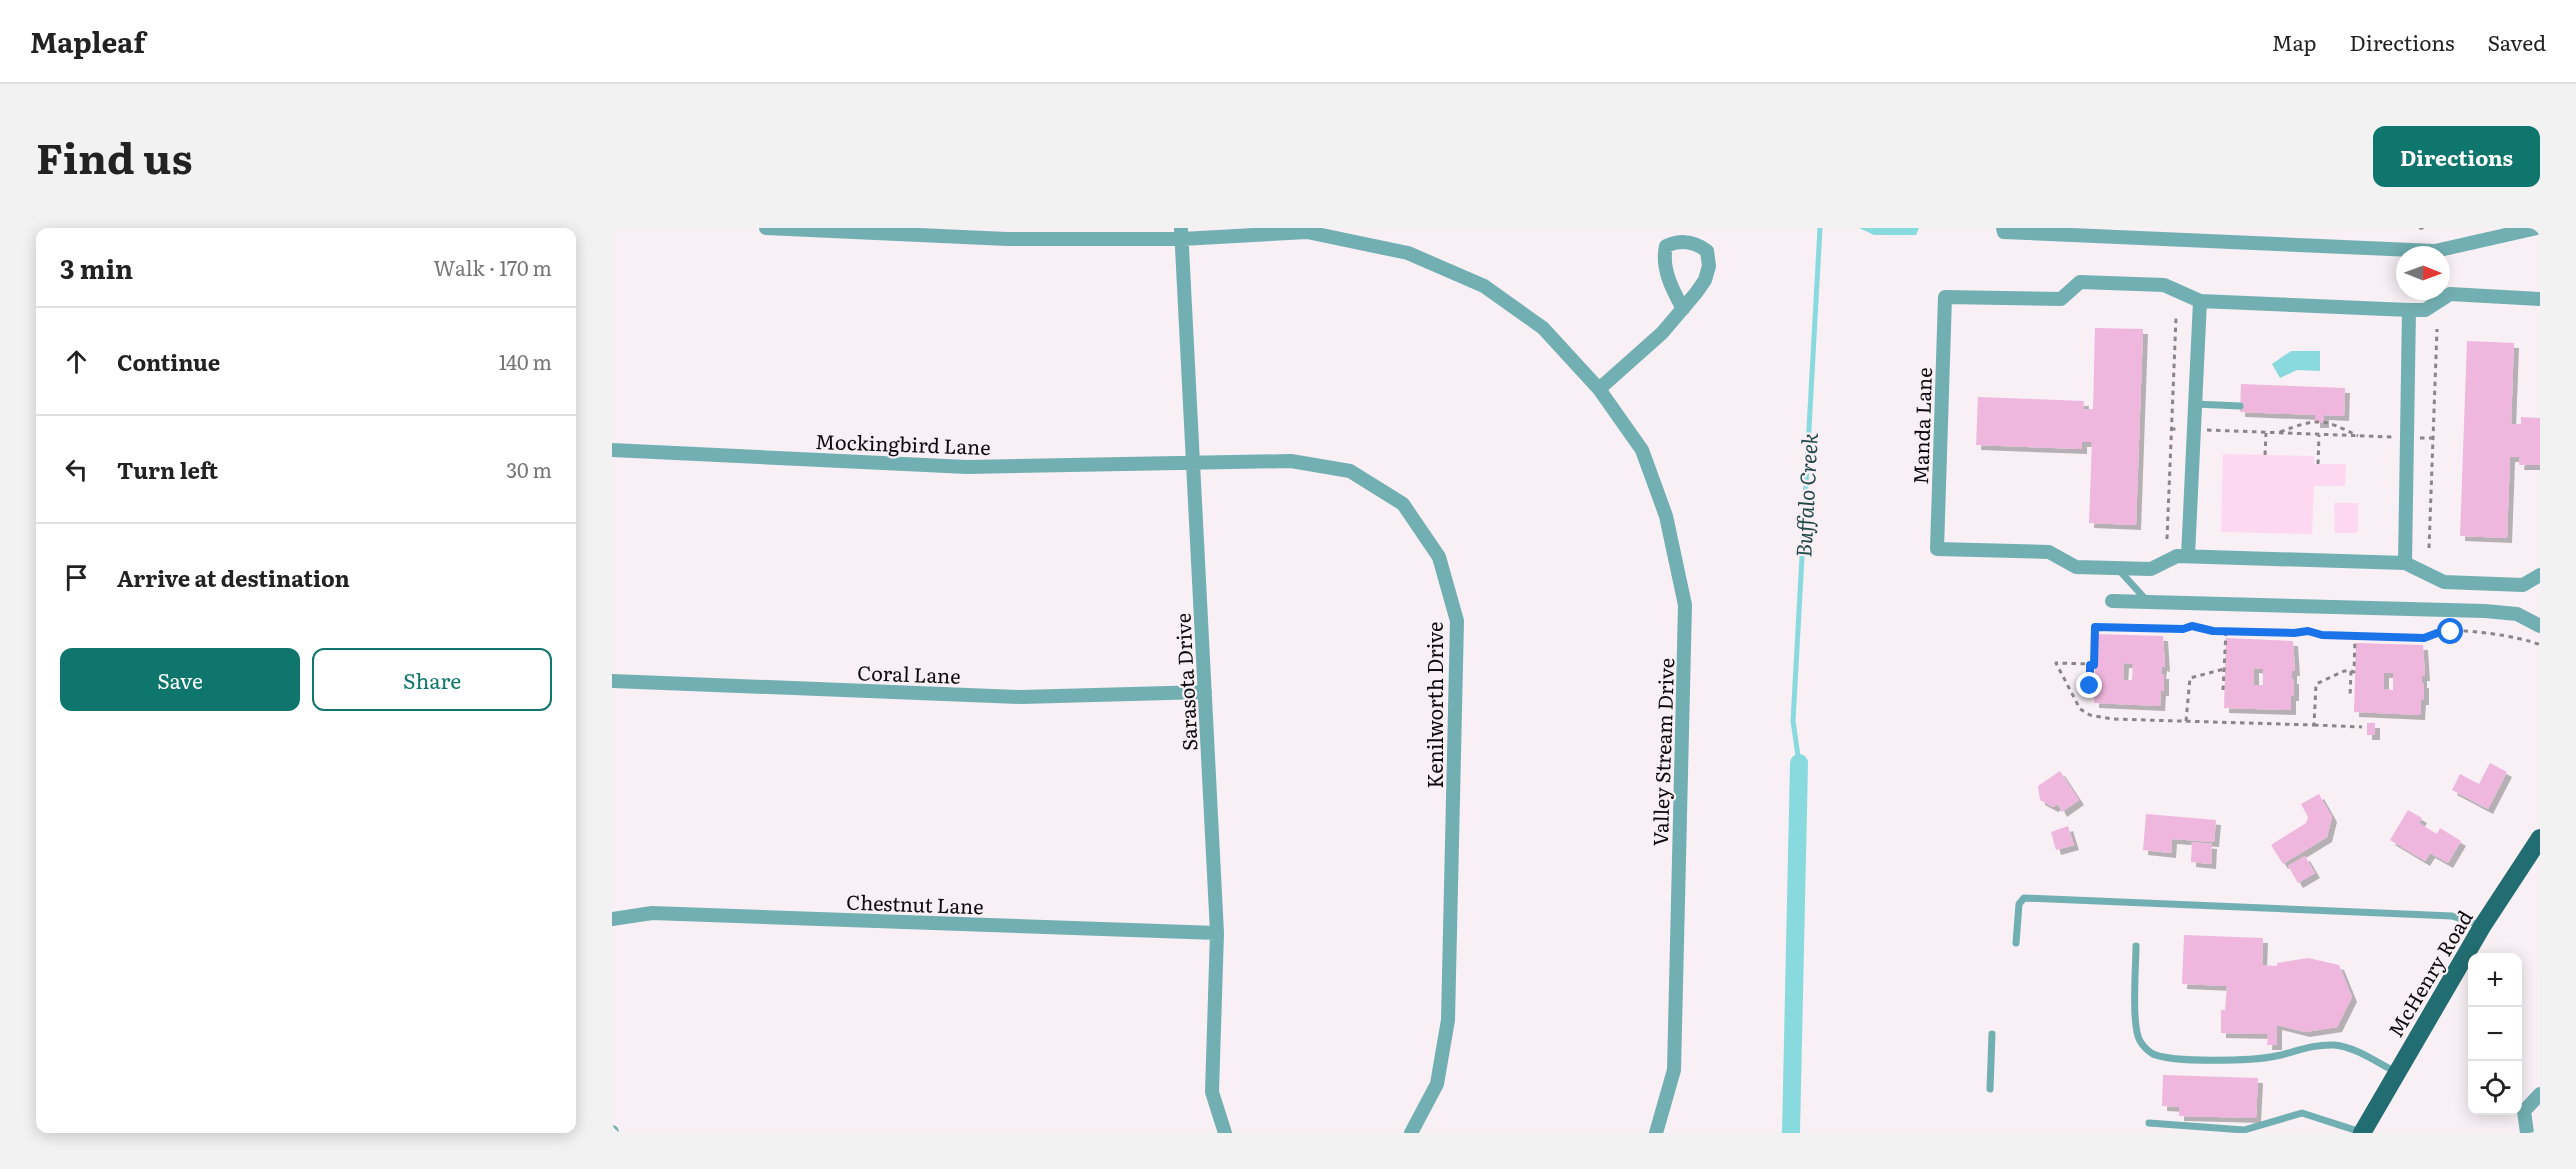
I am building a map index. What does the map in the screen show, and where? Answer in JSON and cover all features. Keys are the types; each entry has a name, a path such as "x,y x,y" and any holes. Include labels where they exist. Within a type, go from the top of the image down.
{"main road":[{"name":"McHenry Road","path":"2362,1133 2483,926 2540,838"}],"street":[{"name":"Valley Stream Drive","path":"766,228 1007,239 1181,233 1307,232 1408,253 1485,286 1543,328 1599,389 1642,450 1666,516 1685,605 1674,1070 1656,1133"},
{"path":"2003,228 2004,232 2435,251 2537,228"},
{"name":"Sarasota Drive","path":"1181,233 1217,933 1212,1092 1225,1133"},
{"path":"1599,389 1662,333 1683,309 1705,280 1709,266 1707,251 1700,246 1680,241 1666,246 1664,255 1668,276 1683,309"},
{"name":"Manda Lane","path":"2540,299 2450,294 2425,310 2409,310 2200,302 2164,285 2080,282 2061,299 1945,297 1937,549 2049,552 2076,567 2151,569 2177,556 2188,556 2405,563 2444,582 2523,585 2540,575"},
{"path":"2188,556 2200,302"},
{"path":"2405,563 2409,310"},
{"name":"Mockingbird Lane","path":"612,450 967,467 1192,465"},
{"name":"Kenilworth Drive","path":"1192,465 1291,461 1350,471 1403,504 1439,556 1457,621 1448,1020 1437,1084 1411,1133"},
{"path":"2112,602 2485,612 2517,614 2540,626"},
{"name":"Coral Lane","path":"612,681 1021,697 1205,692"},
{"name":"Chestnut Lane","path":"612,920 652,913 1217,933"},
{"path":"2527,1133 2524,1111 2540,1094"}],"lane":[{"path":"2195,404 2240,406"},
{"path":"2117,568 2149,602"},
{"path":"2016,943 2019,904 2024,898 2452,916 2483,926"},
{"path":"2136,946 2136,1026 2139,1039 2153,1054 2172,1058 2252,1060 2315,1046 2335,1046 2353,1049 2396,1072"},
{"path":"1990,1089 1992,1034"},
{"path":"2149,1123 2243,1131 2302,1113 2362,1133"}],"path":[{"path":"2419,228 2426,228"},
{"path":"2167,538 2176,318"},
{"path":"2429,548 2437,329"},
{"path":"2278,433 2312,421 2327,421 2359,436"},
{"path":"2171,429 2433,438"},
{"path":"2265,455 2266,433"},
{"path":"2318,464 2319,435"},
{"path":"2362,727 2112,719 2090,715 2080,709 2056,663 2094,665 2095,627 2183,629 2192,626 2226,632 2294,633 2308,631 2322,635 2424,638 2435,633 2447,632 2508,635 2540,645"},
{"path":"2223,690 2226,632"},
{"path":"2314,726 2316,684 2344,671 2354,672 2355,636"},
{"path":"2090,665 2090,686"},
{"path":"2186,721 2190,678 2224,669"},
{"path":"2350,697 2351,671"}],"shaded area":[{"path":"2223,454 2314,456 2314,464 2346,464 2345,486 2314,486 2312,534 2221,532"},
{"path":"2334,503 2358,503 2358,531 2356,533 2335,533"}],"water":[{"path":"1859,228 1919,228 1916,235 1874,235"},
{"path":"2291,351 2320,351 2320,371 2297,370 2280,378 2272,364"}],"building":[{"path":"2095,328 2143,329 2136,525 2089,523 2092,442 2082,442 2082,449 1976,445 1978,397 2084,401 2083,409 2093,409"},
{"path":"2467,341 2514,343 2511,424 2521,424 2521,417 2540,418 2540,465 2519,465 2520,457 2510,457 2507,538 2460,536"},
{"path":"2241,384 2345,388 2344,416 2324,415 2324,423 2315,423 2315,415 2240,412"},
{"path":"2096,634 2163,636 2165,667 2162,666 2161,674 2164,674 2164,691 2161,691 2160,706 2094,703","holes":["2124,663 2133,664 2132,680 2123,680"]},
{"path":"2226,638 2293,641 2295,671 2292,671 2294,696 2291,696 2291,710 2224,708","holes":["2254,668 2263,669 2263,685 2254,685"]},
{"path":"2356,643 2423,645 2424,700 2421,700 2420,715 2354,712","holes":["2384,673 2393,673 2393,690 2384,689"]},
{"path":"2367,723 2375,723 2375,735 2367,735"},
{"path":"2490,763 2507,772 2488,809 2452,790 2460,774 2479,784"},
{"path":"2060,771 2079,800 2062,812 2058,804 2053,807 2040,800 2038,786"},
{"path":"2319,794 2332,817 2327,837 2283,864 2271,845 2306,823 2308,817 2301,804"},
{"path":"2408,810 2422,818 2419,823 2437,834 2440,828 2461,841 2448,863 2430,853 2425,861 2390,840"},
{"path":"2146,814 2216,820 2214,842 2172,839 2171,853 2143,850"},
{"path":"2068,826 2074,845 2056,850 2051,832"},
{"path":"2192,842 2212,844 2211,864 2191,862"},
{"path":"2305,856 2315,873 2298,883 2288,866"},
{"path":"2184,935 2263,938 2262,965 2277,966 2277,963 2308,958 2339,965 2352,997 2337,1027 2305,1032 2277,1025 2277,1045 2267,1045 2268,1034 2221,1033 2221,1010 2225,1010 2227,986 2182,984"},
{"path":"2163,1075 2258,1078 2256,1118 2179,1116 2179,1107 2162,1106"}],"waterway":[{"name":"Buffalo Creek","path":"1799,763 1793,721 1820,228"},
{"path":"1791,1133 1799,763"}],"route":[{"path":"2090,686 2090,665 2094,665 2095,627 2183,629 2192,626 2213,631 2294,633 2308,631 2322,635 2424,638 2435,633 2451,632"}]}
